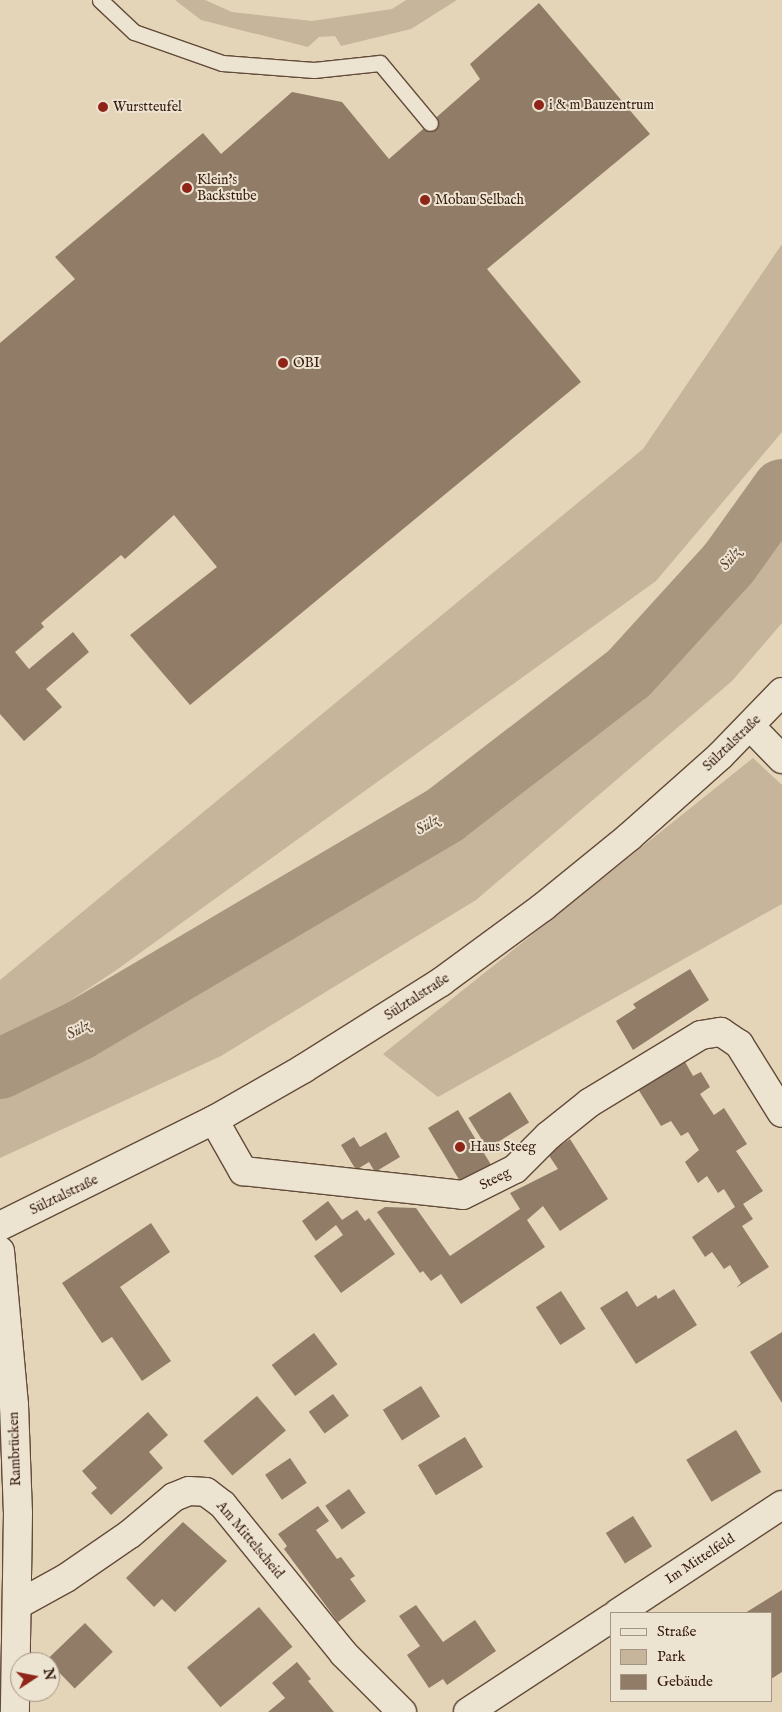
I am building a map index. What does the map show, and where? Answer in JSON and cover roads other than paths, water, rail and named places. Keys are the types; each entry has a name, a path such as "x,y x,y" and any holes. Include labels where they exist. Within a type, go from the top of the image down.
{"street":[{"name":"Sülztalstraße","path":"0,1226 214,1120 387,1017 494,944 629,837 750,726 782,692"},
{"path":"750,726 782,759"},
{"name":"Steeg","path":"214,1120 243,1171 463,1195 515,1169 548,1136 590,1103 701,1035 721,1032 738,1044 782,1113"},
{"name":"Rambrücken","path":"0,1251 14,1405 11,1596 15,1712"},
{"name":"Am Mittelscheid","path":"11,1596 66,1578 122,1539 174,1497 189,1491 206,1492 223,1505 344,1654 402,1712"},
{"name":"Im Mittelfeld","path":"620,1612 782,1505"},
{"path":"468,1712 610,1619"}],"lane":[{"path":"100,0 134,32 222,63 314,70 380,63 430,123"}],"waterway":[{"name":"Sülz","path":"0,1069 78,1031 446,814 629,673 729,563 782,489"}],"place":[{"name":"i & m Bauzentrum","path":"539,105"},
{"name":"Wurstteufel","path":"103,107"},
{"name":"Klein's Backstube","path":"187,188"},
{"name":"Mobau Selbach","path":"425,200"},
{"name":"OBI","path":"283,363"},
{"name":"Haus Steeg","path":"460,1147"}]}
